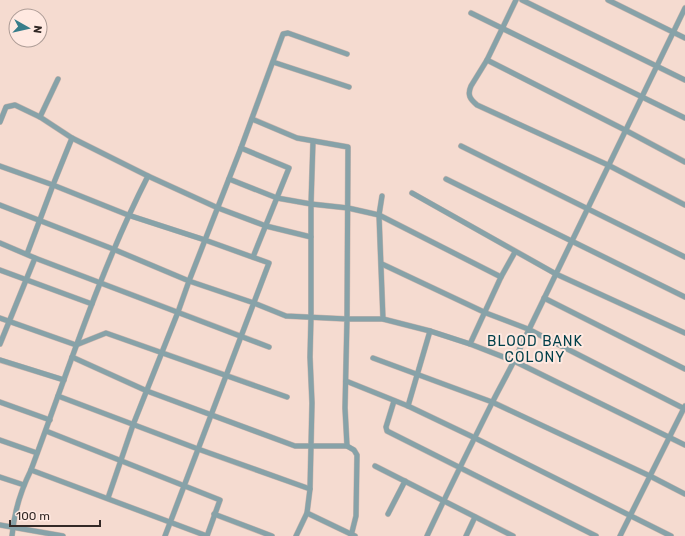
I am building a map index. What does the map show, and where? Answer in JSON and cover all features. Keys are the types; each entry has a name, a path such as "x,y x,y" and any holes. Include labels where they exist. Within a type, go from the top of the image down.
{"street":[{"path":"516,0 487,60 469,91 469,97 472,101 477,105 608,165 685,206"},
{"path":"522,0 658,65 685,80"},
{"path":"608,0 685,38"},
{"path":"427,536 459,468 514,361 571,240 685,8"},
{"path":"471,13 685,118"},
{"path":"108,498 133,425 218,208 274,62 283,34 285,33 347,54"},
{"path":"487,60 685,162"},
{"path":"274,62 349,87"},
{"path":"40,117 58,80"},
{"path":"0,122 6,107 15,105 40,117 72,138 148,176 218,208 266,226 311,237"},
{"path":"252,119 297,138 348,147 345,408 347,446"},
{"path":"27,254 72,138"},
{"path":"296,536 306,513 310,489 312,403 310,357 311,204 313,141"},
{"path":"461,146 685,257"},
{"path":"241,148 289,168 253,257"},
{"path":"0,166 53,185 128,215 269,263 165,536"},
{"path":"12,536 24,485 32,470 76,346 128,215 148,176"},
{"path":"229,179 277,198 348,208 379,215 501,277"},
{"path":"446,179 685,297"},
{"path":"412,193 556,274 685,333"},
{"path":"382,196 379,215 383,319"},
{"path":"0,205 114,249 189,281 254,303 286,316 383,319 430,331 470,344 514,361 685,445"},
{"path":"0,243 35,258 269,347"},
{"path":"470,344 486,313 501,277 515,252"},
{"path":"0,344 35,258"},
{"path":"382,264 486,313 528,330 685,407 620,536"},
{"path":"0,270 92,304"},
{"path":"544,298 685,369"},
{"path":"0,318 76,346 106,333 287,397"},
{"path":"408,406 430,331"},
{"path":"72,357 147,391 295,446 347,446 354,450 357,455 356,516 352,536 306,513"},
{"path":"373,358 492,402 685,494"},
{"path":"0,360 64,380"},
{"path":"346,382 408,406 671,536"},
{"path":"58,396 198,449 310,489"},
{"path":"394,401 386,429 459,468 596,536"},
{"path":"0,402 50,420"},
{"path":"32,470 207,536 220,500 46,431"},
{"path":"0,440 38,453"},
{"path":"375,466 475,517 504,534 513,536"},
{"path":"0,477 24,485"},
{"path":"388,514 405,481"},
{"path":"214,514 272,536"},
{"path":"466,536 475,517"},
{"path":"0,525 63,536"}],"district":[{"name":"BLOOD BANK COLONY","path":"535,350"}]}
